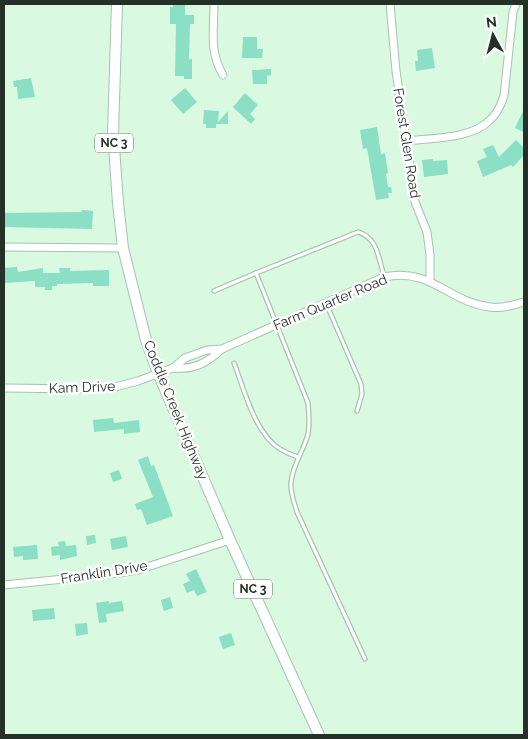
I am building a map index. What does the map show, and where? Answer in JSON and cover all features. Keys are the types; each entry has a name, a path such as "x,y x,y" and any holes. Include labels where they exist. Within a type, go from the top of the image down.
{"main road":[{"name":"Coddle Creek Highway","path":"117,4 113,134 123,248 146,340 158,373 230,540 319,735"}],"street":[{"path":"214,4 214,49 216,63 223,75"},
{"name":"Forest Glen Road","path":"390,4 396,71 406,141 415,202 426,232 430,255 430,281"},
{"path":"406,141 463,134 478,129 490,121 504,96 512,12 516,4"},
{"path":"4,248 123,248"},
{"name":"Farm Quarter Road","path":"173,368 187,369 211,359 222,349 384,277 404,275 430,281 457,297 491,308 524,302"},
{"name":"Farm Quarter Road","path":"158,373 173,368 185,358 207,350 222,349"},
{"name":"Kam Drive","path":"4,388 79,389 115,387 158,373"},
{"name":"Franklin Drive","path":"4,585 138,570 230,540"}],"lane":[{"path":"214,291 358,232 368,235 374,242 384,277"},
{"path":"256,273 308,403 310,415 308,435 298,457 291,482 292,496 297,512 365,659"},
{"path":"326,303 361,384 362,394 357,411"},
{"path":"234,363 258,424 265,435 280,449 298,457"}],"building":[{"path":"173,4 185,4 185,15 194,15 194,24 190,24 189,59 192,59 192,79 184,79 184,76 175,76 176,24 170,24 170,7 173,7"},
{"path":"243,37 257,37 257,49 263,49 262,58 242,58"},
{"path":"432,48 435,68 416,71 415,61 418,61 417,50"},
{"path":"271,69 271,75 267,76 267,84 253,84 252,70"},
{"path":"31,78 35,97 18,99 17,87 14,87 13,81"},
{"path":"185,88 197,102 183,114 171,100"},
{"path":"245,93 258,105 250,114 255,119 251,124 233,107"},
{"path":"524,109 524,132 515,128"},
{"path":"204,110 219,111 218,122 228,111 228,124 216,124 216,128 206,128 206,124 203,124"},
{"path":"377,127 381,154 385,153 388,187 391,187 392,193 388,193 389,198 376,200 367,148 363,149 360,130"},
{"path":"516,140 524,148 524,155 513,167 511,165 483,177 477,161 487,157 483,149 493,145 499,157"},
{"path":"433,159 433,161 447,160 448,174 424,177 422,160"},
{"path":"82,210 93,211 92,229 4,227 4,213 82,212"},
{"path":"17,267 18,272 43,268 43,273 60,273 59,268 70,268 70,271 109,270 109,286 93,286 93,283 57,284 57,286 52,286 52,290 45,290 45,287 35,287 35,281 4,283 4,268"},
{"path":"113,418 114,423 139,420 140,432 124,434 124,429 94,432 93,420"},
{"path":"148,456 151,466 154,465 173,516 147,525 141,509 137,510 135,504 153,497 138,460"},
{"path":"119,470 122,479 113,482 110,473"},
{"path":"95,535 96,543 87,545 86,536"},
{"path":"126,536 128,547 112,550 110,539"},
{"path":"65,541 66,546 76,545 77,556 60,560 60,555 52,556 51,547 59,546 58,542"},
{"path":"37,545 38,559 23,560 23,556 14,557 13,547"},
{"path":"196,569 207,592 197,596 194,590 187,593 183,584 190,581 186,574"},
{"path":"170,597 173,608 164,611 161,600"},
{"path":"109,601 109,603 122,601 124,611 106,614 107,622 99,623 96,603"},
{"path":"54,608 55,619 33,621 32,610"},
{"path":"87,623 88,634 76,636 75,624"},
{"path":"231,633 235,645 223,649 219,637"}]}
